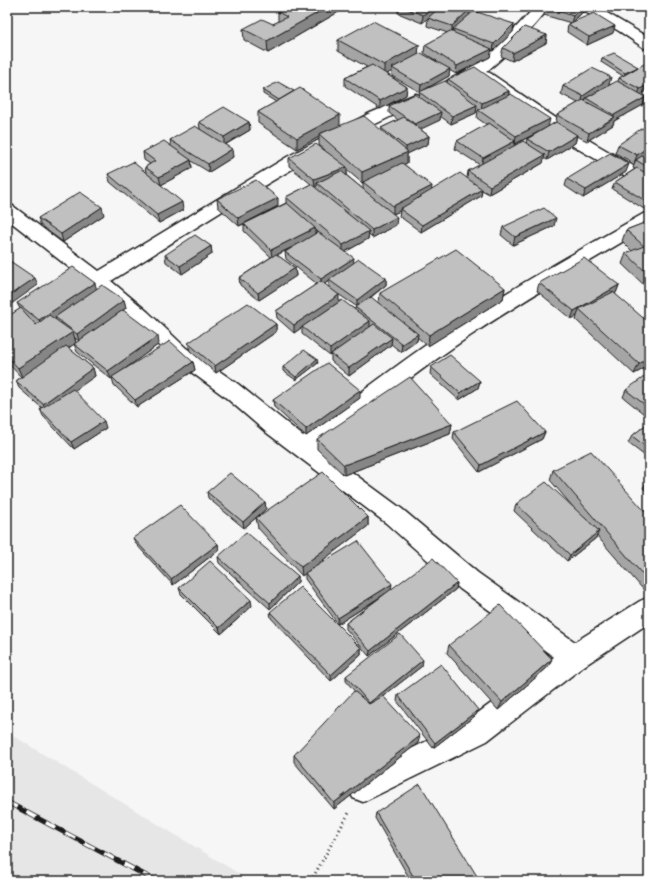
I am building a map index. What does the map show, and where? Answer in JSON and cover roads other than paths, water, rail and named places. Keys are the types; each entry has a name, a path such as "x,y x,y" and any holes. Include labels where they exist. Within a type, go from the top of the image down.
{"street":[{"path":"98,281 252,184 325,141 464,79 496,58 543,7"},
{"path":"587,7 624,28 649,45"},
{"path":"477,70 579,142 649,182"},
{"path":"7,210 98,281 141,317 179,353 230,390 303,448 394,516 469,581 575,657"},
{"path":"303,448 424,357 487,315 547,277 649,218"},
{"path":"363,788 477,731 575,657 649,610"}],"railway":[{"path":"7,802 156,881"}]}
